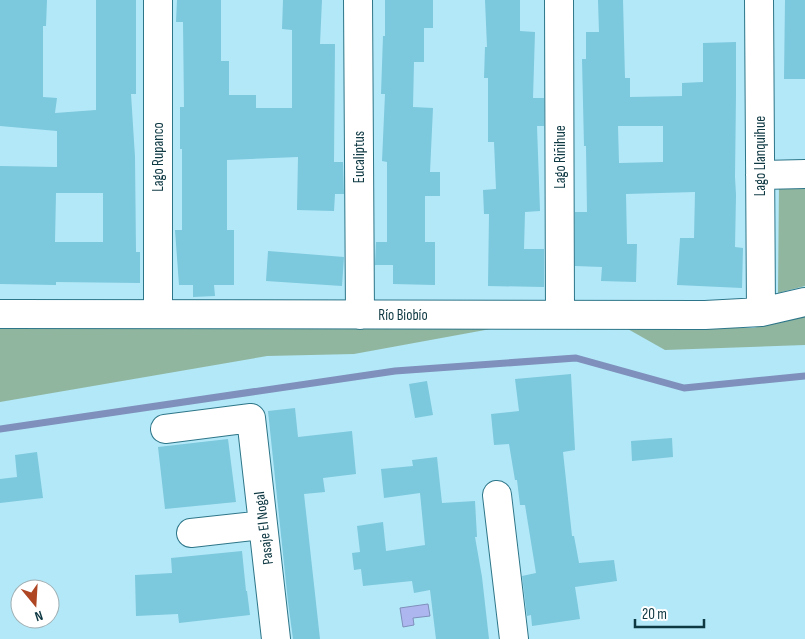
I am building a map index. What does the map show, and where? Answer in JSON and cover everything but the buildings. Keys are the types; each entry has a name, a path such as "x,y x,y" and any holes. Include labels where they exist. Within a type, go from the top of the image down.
{"street":[{"name":"Lago Rupanco","path":"158,0 158,313"},
{"name":"Eucaliptus","path":"358,0 360,315"},
{"name":"Lago Riñihue","path":"559,0 560,314"},
{"name":"Lago Llanquihue","path":"759,0 761,312"},
{"path":"760,174 805,174"},
{"name":"Río Biobío","path":"0,314 705,315 761,312 805,302"},
{"name":"Pasaje El Nogal","path":"165,429 251,418 276,639"},
{"path":"498,495 514,639"},
{"path":"191,533 263,525"}],"green space":[{"path":"805,182 805,286 778,293 779,183"},
{"path":"805,316 805,345 665,350 626,328 753,328"},
{"path":"507,326 354,354 267,356 0,402 0,328"}],"water":[{"path":"428,604 430,616 413,618 414,625 403,627 400,608"}],"waterway":[{"path":"0,429 395,371 576,358 684,388 805,376"}]}
